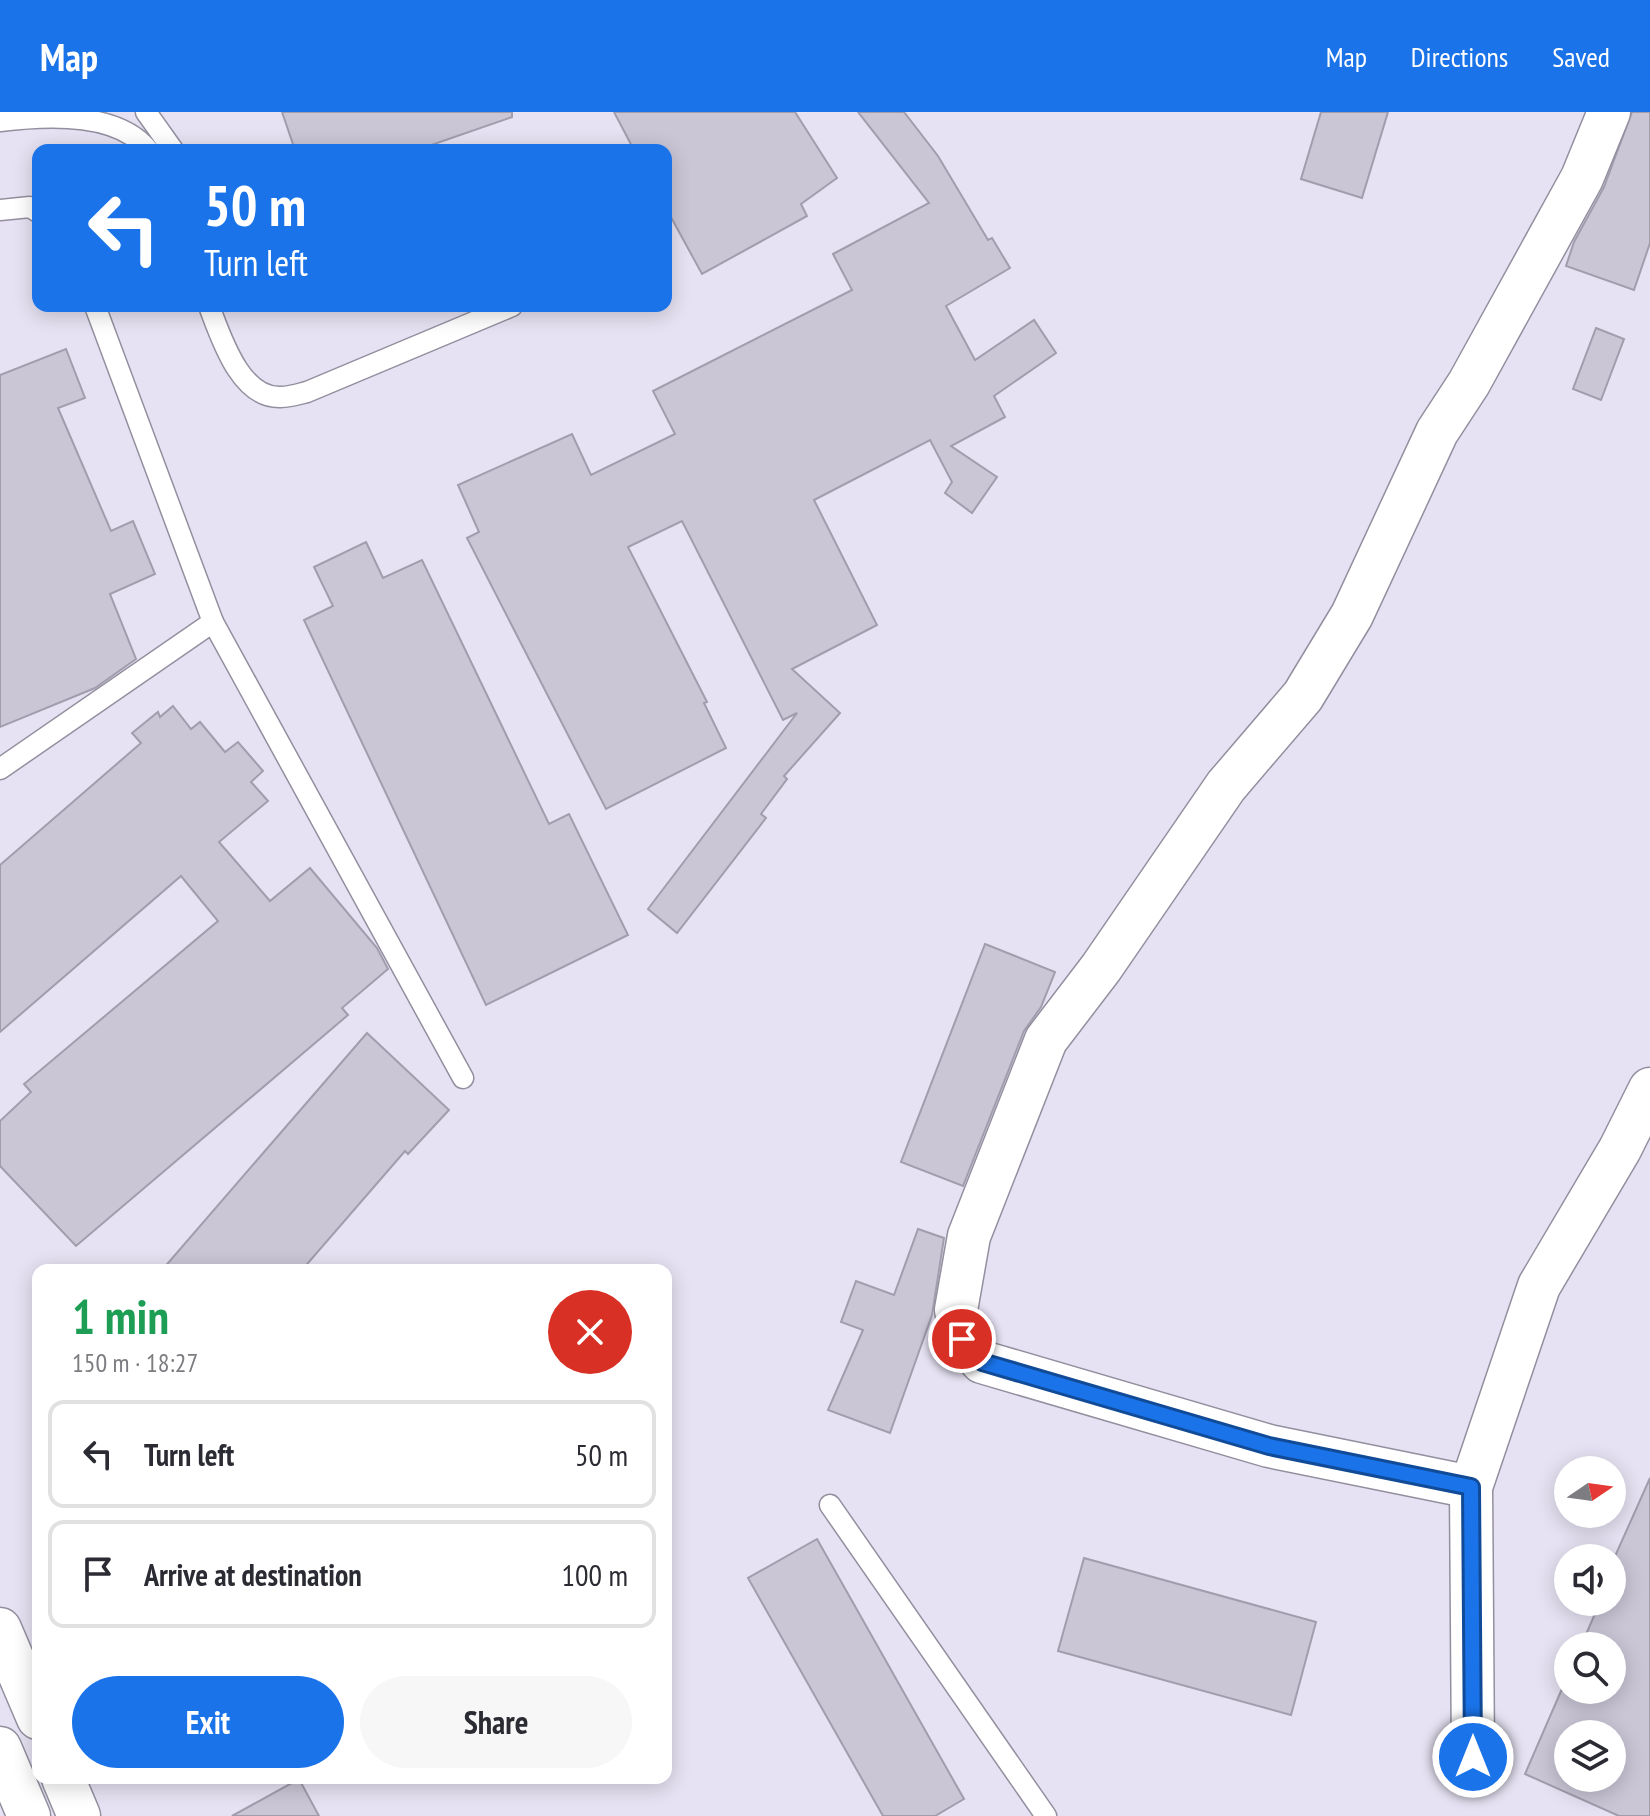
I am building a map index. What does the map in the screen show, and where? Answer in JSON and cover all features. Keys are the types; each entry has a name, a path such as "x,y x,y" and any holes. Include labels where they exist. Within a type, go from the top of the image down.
{"street":[{"path":"1471,1487 1269,1446 982,1362 962,1339 956,1310 969,1236 1046,1040 1101,968 1226,786 1303,696 1352,615 1437,432 1469,383 1582,178 1609,112"},
{"path":"1473,1757 1471,1487 1539,1286 1620,1149 1650,1089"},
{"path":"5,1652 32,1706"},
{"path":"2,1759 29,1816"},
{"path":"66,1784 79,1816"}],"lane":[{"path":"146,112 169,144"},
{"path":"0,121 49,115 84,116 123,125 142,144"},
{"path":"0,210 32,208"},
{"path":"97,312 213,622 463,1078"},
{"path":"212,312 237,366 253,388 278,398 307,392 498,312"},
{"path":"0,769 213,622"},
{"path":"830,1505 1046,1816"}],"building":[{"path":"282,112 512,112 512,117 434,144 293,144"},
{"path":"614,112 795,112 837,178 801,204 807,216 702,274 672,219 672,144 631,144"},
{"path":"858,112 904,112 938,156 988,240 992,238 1010,268 946,306 975,360 1034,320 1056,353 994,396 1005,417 951,446 997,477 972,513 945,493 952,482 930,440 814,500 877,625 792,669 840,713 784,776 787,779 761,814 766,818 677,933 648,909 797,713 783,720 682,521 628,547 707,702 704,703 726,748 606,809 467,538 479,532 458,485 572,434 591,475 675,434 653,391 852,290 833,254 929,203"},
{"path":"1321,112 1388,112 1362,198 1301,179"},
{"path":"1632,112 1650,112 1650,243 1634,290 1566,266 1574,242 1604,187"},
{"path":"1596,328 1624,339 1601,400 1573,389"},
{"path":"66,349 85,398 58,408 111,531 133,521 155,574 110,594 136,659 95,688 0,727 0,375"},
{"path":"366,542 383,578 422,560 549,824 569,814 628,935 486,1005 304,620 333,606 314,567"},
{"path":"173,706 191,729 200,722 225,752 238,742 263,771 251,782 268,801 219,842 270,901 310,868 377,948 388,969 342,1008 348,1015 76,1246 0,1166 0,1121 31,1092 24,1084 218,921 181,876 0,1032 0,865 141,743 132,733 158,712 160,717"},
{"path":"985,944 1055,972 1041,1007 1024,1031 963,1186 901,1162"},
{"path":"367,1033 449,1110 408,1154 405,1151 307,1264 167,1264"},
{"path":"918,1229 944,1238 932,1315 890,1433 828,1410 863,1330 841,1322 856,1281 894,1295"},
{"path":"1650,1478 1650,1816 1619,1816 1565,1792 1626,1792 1626,1720 1554,1720 1554,1787 1525,1774 1555,1704 1626,1704 1626,1632 1587,1632 1594,1616 1626,1616 1626,1544 1620,1544"},
{"path":"817,1539 964,1799 935,1816 883,1816 748,1578"},
{"path":"1084,1558 1316,1622 1291,1715 1058,1651"},
{"path":"290,1784 302,1784 319,1816 232,1816"}],"route":[{"path":"962,1339 982,1362 1269,1446 1471,1487 1473,1757"}]}
